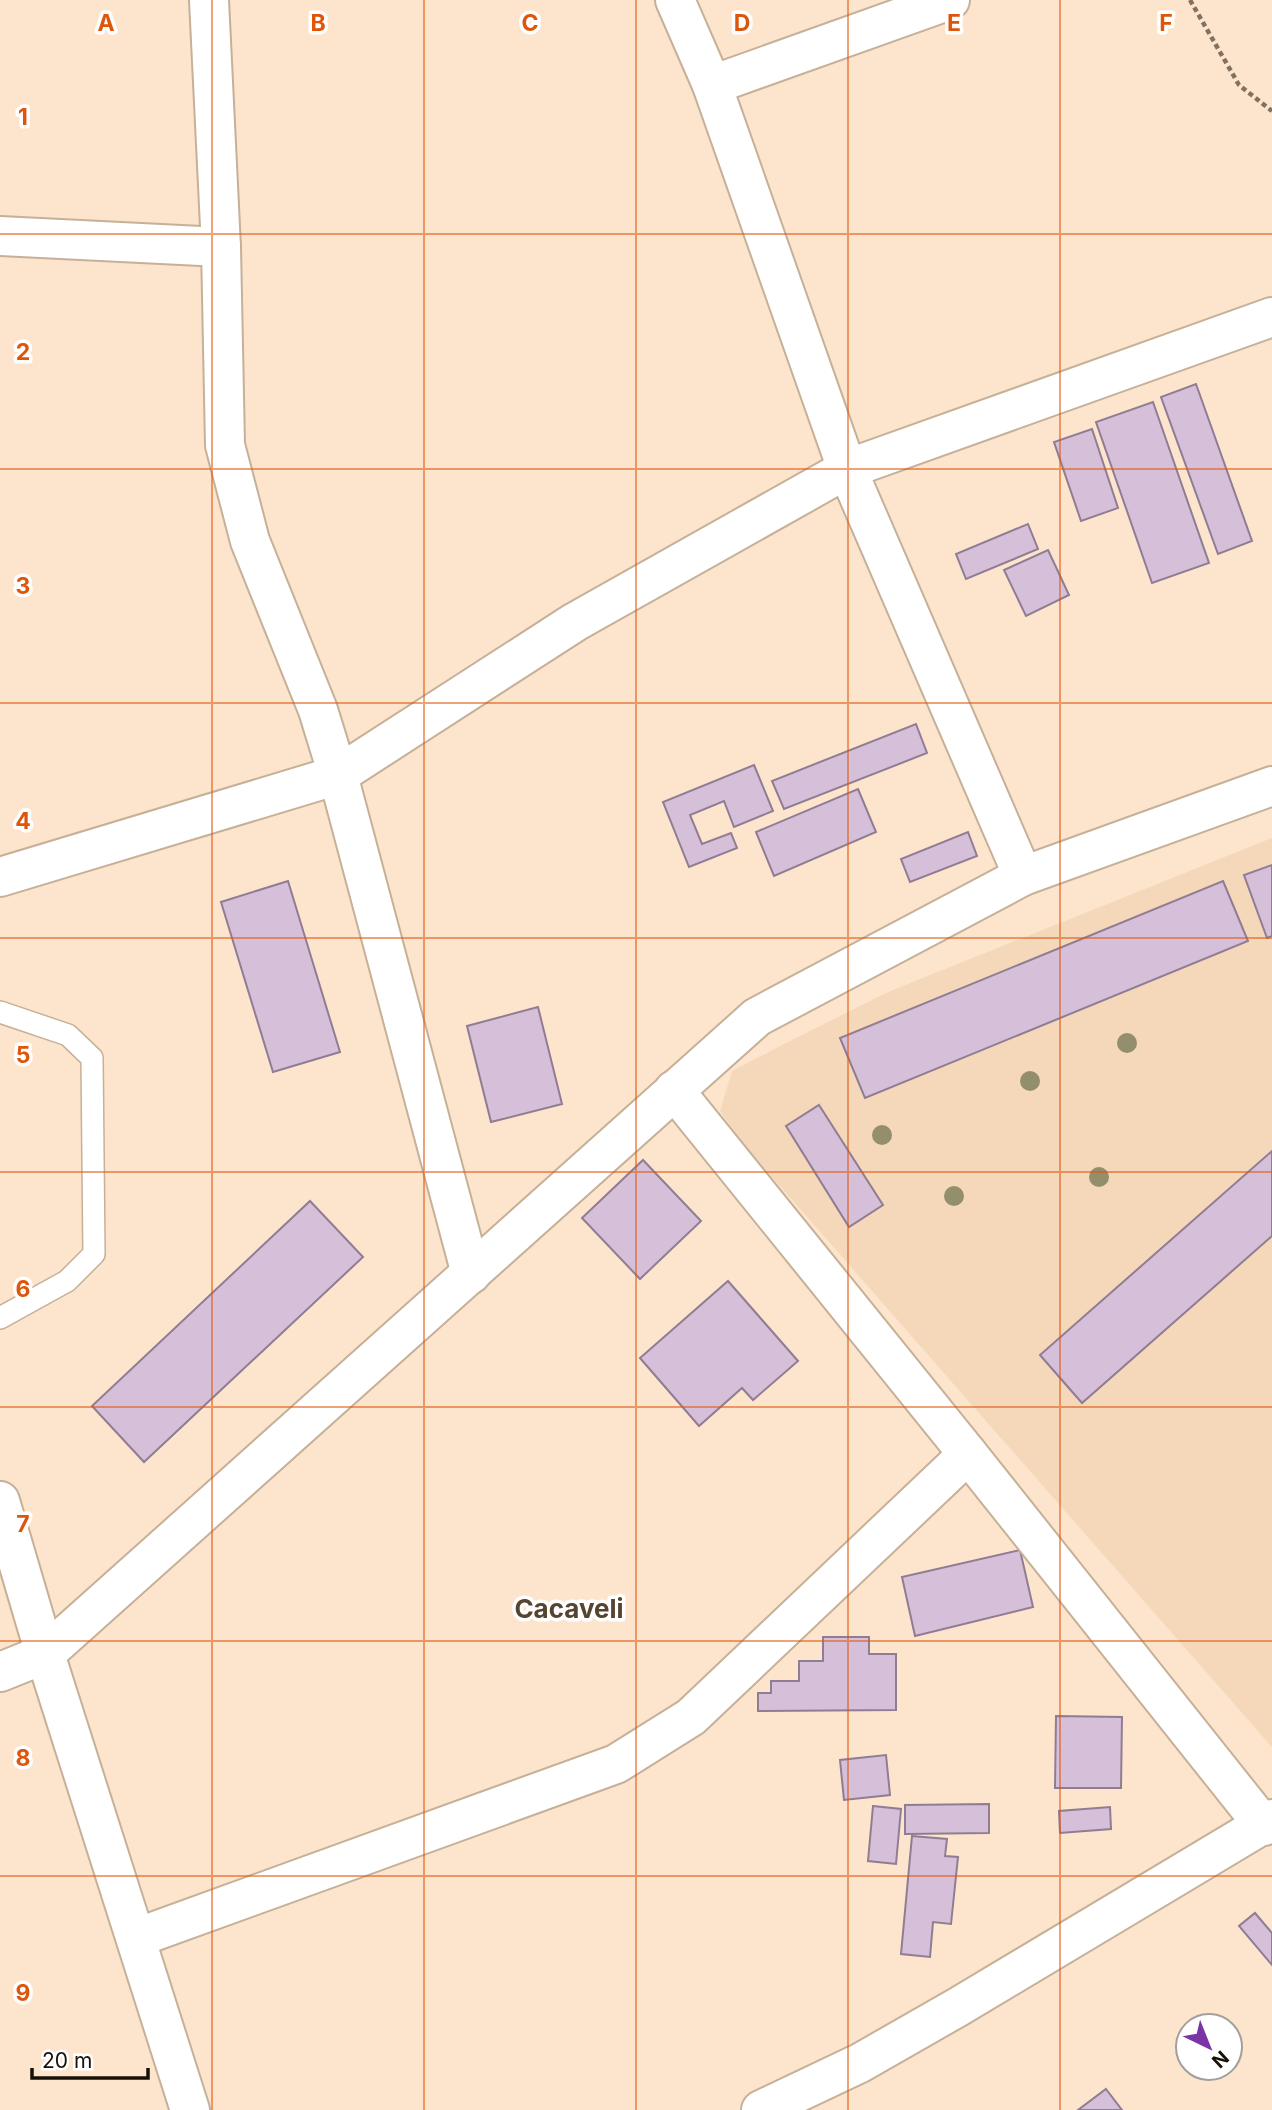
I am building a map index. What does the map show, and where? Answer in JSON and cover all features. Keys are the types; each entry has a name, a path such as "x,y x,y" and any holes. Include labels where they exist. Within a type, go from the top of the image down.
{"street":[{"path":"209,0 221,247 225,445 250,541 318,710 338,775 471,1274"},
{"path":"675,0 712,85 847,469 1023,876"},
{"path":"712,85 950,0"},
{"path":"0,236 221,247"},
{"path":"0,877 338,775 575,622 847,469 1272,317"},
{"path":"0,1672 45,1654 757,1017 1023,876 1272,786"},
{"path":"674,1090 1268,1823 860,2063 761,2110"},
{"path":"136,1938 616,1765 691,1717 968,1454"},
{"path":"0,1501 45,1654 190,2110"}],"lane":[{"path":"0,1012 68,1034 92,1058 94,1254 67,1281 0,1318"}],"path":[{"path":"1190,0 1238,85 1272,111"}],"shaded area":[{"path":"1272,838 1272,1747 744,1145 720,1111 732,1071 888,992"}],"building":[{"path":"1196,384 1252,541 1218,554 1161,397"},
{"path":"1153,402 1209,563 1152,583 1096,422"},
{"path":"1092,429 1118,508 1081,521 1054,442"},
{"path":"1028,524 1038,549 966,579 956,554"},
{"path":"1048,550 1069,595 1026,616 1004,570"},
{"path":"916,724 927,753 784,809 772,781"},
{"path":"754,765 773,811 734,827 724,801 690,815 702,844 731,833 737,848 689,867 663,802"},
{"path":"858,789 876,832 774,876 756,832"},
{"path":"968,832 977,856 910,882 901,859"},
{"path":"1272,865 1272,936 1267,938 1244,875"},
{"path":"288,881 340,1052 273,1072 221,902"},
{"path":"1223,881 1248,941 865,1098 840,1038"},
{"path":"538,1007 562,1104 491,1122 467,1026"},
{"path":"819,1105 883,1205 849,1227 786,1126"},
{"path":"1272,1151 1272,1236 1082,1403 1040,1355"},
{"path":"643,1160 701,1221 640,1279 582,1218"},
{"path":"310,1201 363,1257 144,1462 92,1406"},
{"path":"728,1281 798,1361 753,1400 742,1388 699,1426 640,1358"},
{"path":"1020,1550 1033,1607 915,1636 902,1577"},
{"path":"823,1637 869,1637 869,1654 896,1654 896,1710 758,1711 758,1693 771,1693 771,1681 799,1681 799,1661 823,1661"},
{"path":"1056,1716 1122,1717 1121,1788 1055,1788"},
{"path":"886,1755 890,1795 844,1800 840,1760"},
{"path":"989,1804 989,1833 905,1834 905,1805"},
{"path":"873,1806 901,1809 896,1864 868,1861"},
{"path":"1110,1807 1111,1829 1060,1833 1059,1811"},
{"path":"912,1836 947,1839 945,1856 958,1857 951,1924 933,1922 930,1957 901,1954"},
{"path":"1255,1913 1272,1933 1272,1965 1239,1926"},
{"path":"1106,2089 1122,2110 1078,2110"}],"district":[{"name":"Cacaveli","path":"569,1608"}]}
